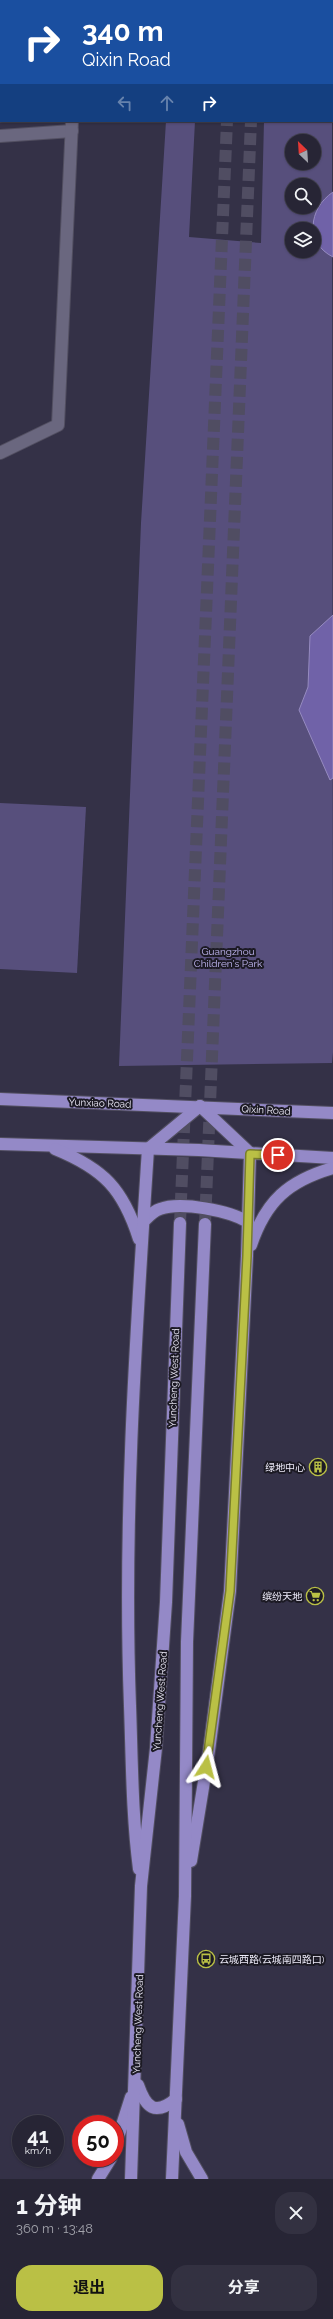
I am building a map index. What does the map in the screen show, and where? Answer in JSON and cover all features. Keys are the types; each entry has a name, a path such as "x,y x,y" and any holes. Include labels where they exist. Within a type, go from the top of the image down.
{"main road":[{"name":"Yunxiao Road","path":"0,1099 200,1106"},
{"name":"Qixin Road","path":"200,1106 333,1113"},
{"path":"141,1886 134,1820 127,1624 141,1245 148,1149 200,1106 250,1154 247,1256 227,1615 209,1751 185,1896"},
{"path":"0,1144 198,1150 333,1158"},
{"path":"20,1145 52,1148 86,1164 101,1174 114,1186 124,1200 141,1245"},
{"path":"247,1256 261,1217 279,1196 299,1182 333,1168"},
{"path":"143,1222 161,1208 170,1207 216,1209 238,1216 248,1222"},
{"name":"Yuncheng West Road","path":"131,2179 136,2081 141,1886 151,1804 162,1679 180,1223"},
{"path":"172,2179 185,1896 187,1642 206,1224"},
{"path":"136,2081 145,2102 153,2108 161,2109 176,2099"},
{"path":"124,2119 136,2081"},
{"path":"176,2099 178,2127 182,2140 192,2165 202,2179"},
{"path":"98,2179 105,2167"}],"street":[{"path":"0,136 72,126 58,425 0,453"}],"green space":[{"name":"Guangzhou Children's Park","path":"166,122 195,122 189,237 261,243 264,122 332,122 332,1063 119,1066 141,523"},
{"path":"0,803 86,807 77,973 0,969"}],"shaded area":[{"path":"333,192 333,257 321,247 321,222 314,222 316,214 321,214 321,204"},
{"path":"333,615 333,778 330,780 299,710 308,687 310,636"}],"tunnel":[{"path":"180,1223 227,122"},
{"path":"205,1224 251,122"}],"place":[{"name":"绿地中心","path":"318,1467"},
{"name":"缤纷天地","path":"315,1596"},
{"name":"云城西路(云城南四路口)","path":"206,1959"}],"route":[{"path":"206,1767 230,1591 247,1256 250,1154 278,1155"}]}
